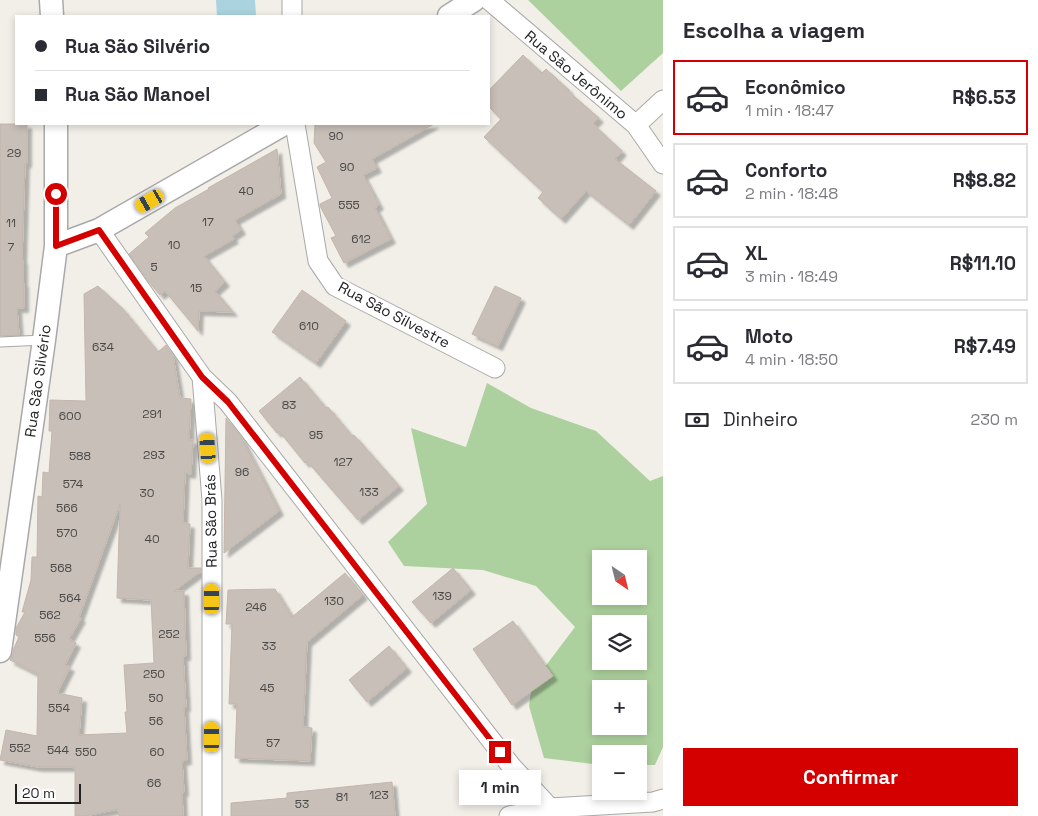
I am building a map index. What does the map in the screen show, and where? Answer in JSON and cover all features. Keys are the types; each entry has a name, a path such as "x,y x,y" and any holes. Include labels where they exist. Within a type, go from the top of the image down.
{"street":[{"path":"51,0 52,15"},
{"path":"292,0 292,15"},
{"path":"451,15 474,0"},
{"name":"Rua São Jerônimo","path":"489,0 636,125 663,100"},
{"name":"Rua São Silvério","path":"0,640 56,246 56,125"},
{"path":"56,246 99,230 282,125"},
{"name":"Rua São Silvestre","path":"295,125 318,262 334,286 495,368"},
{"path":"636,125 663,164"},
{"path":"99,230 202,377 228,402 512,767 551,812"},
{"name":"Rua São Brás","path":"202,377 212,500 212,816"},
{"path":"509,816 660,804"}],"lane":[{"path":"0,342 44,340"}],"green space":[{"path":"528,0 663,0 663,53 621,91"},
{"path":"487,383 531,408 596,431 650,481 663,476 663,747 655,765 647,765 647,745 592,745 592,764 544,758 529,706 532,684 575,627 536,586 483,570 404,566 388,542 427,504 411,428 466,447"}],"water":[{"path":"216,0 255,0 256,15 217,15"}],"building":[{"path":"523,55 542,73 546,69 599,118 593,124 622,151 615,159 656,191 629,225 586,191 561,219 538,198 543,192 484,137 501,119 490,108 490,89"},
{"path":"0,124 27,125 22,260 24,308 17,308 19,335 0,336"},
{"path":"315,125 432,125 372,159 377,168 363,175 379,205 375,208 391,239 344,263 331,238 336,236 320,206 320,204 332,198 317,167 326,162 314,143"},
{"path":"277,149 281,194 235,220 241,230 232,236 234,239 204,256 225,282 215,291 233,312 199,311 198,331 165,291 160,295 129,254 149,237 145,233 175,208"},
{"path":"98,286 122,308 158,352 166,345 173,356 180,398 191,399 189,440 193,440 191,474 185,473 183,523 190,524 188,568 201,568 201,571 174,591 184,591 186,656 183,656 187,760 182,761 183,816 119,816 118,809 85,816 75,816 74,767 38,767 0,760 6,730 37,736 38,674 10,660 19,637 16,635 16,628 25,612 22,612 31,580 32,557 37,557 38,496 42,497 43,472 49,473 52,431 49,431 50,400 86,401 84,294","holes":["120,504 117,598 151,600 154,663 124,665 127,733 79,735 82,698 57,693 70,667 65,665 76,643 69,639 81,618 79,617"]},
{"path":"495,286 521,298 498,346 472,334"},
{"path":"302,290 346,321 316,363 272,332"},
{"path":"300,377 326,408 328,407 352,436 354,435 399,486 358,520 307,461 305,463 279,431 277,433 259,411"},
{"path":"226,418 241,437 279,511 224,553"},
{"path":"453,568 471,590 431,623 412,602"},
{"path":"345,573 363,595 307,642 303,727 312,728 310,761 235,758 237,704 229,704 232,624 226,624 228,590 275,589 292,617"},
{"path":"513,621 553,676 512,705 473,649"},
{"path":"389,646 407,668 367,702 349,680"},
{"path":"392,782 395,816 231,816 231,803 287,798 287,793"}],"route":[{"path":"56,194 56,246 99,230 202,377 228,402 500,752"}]}
